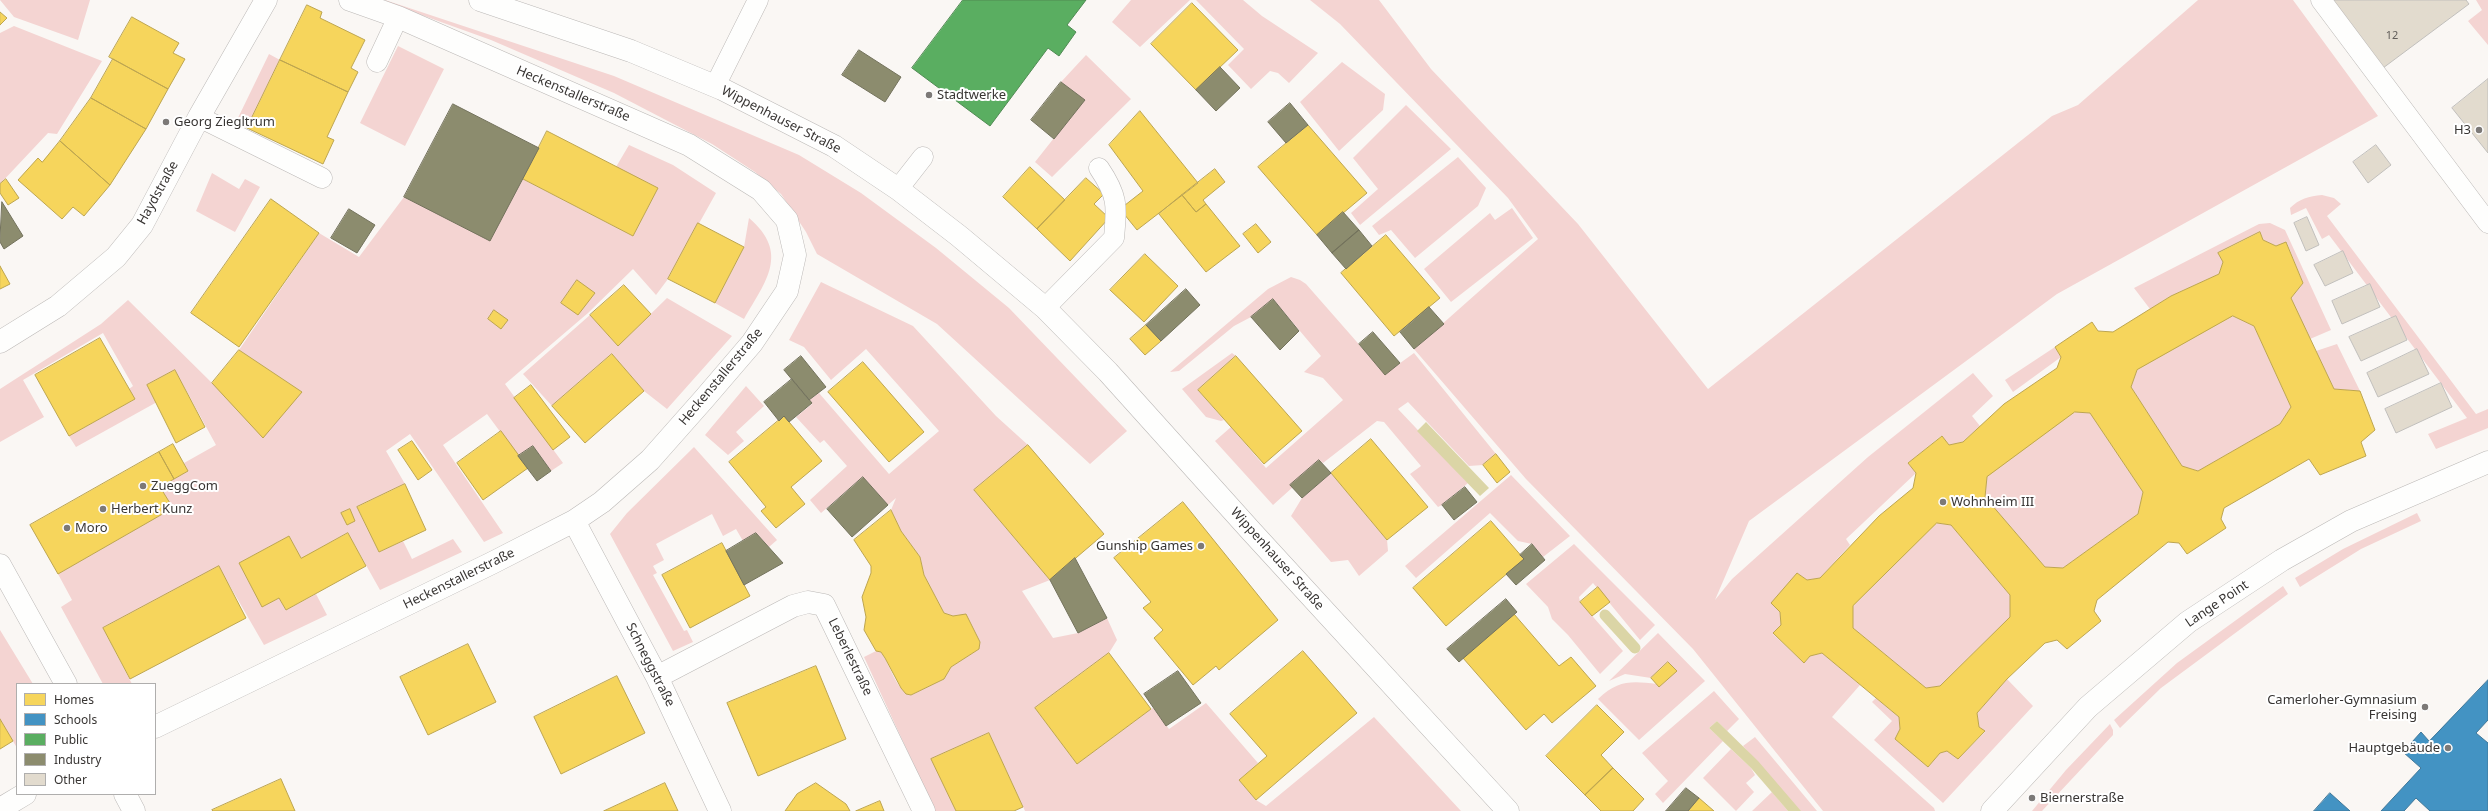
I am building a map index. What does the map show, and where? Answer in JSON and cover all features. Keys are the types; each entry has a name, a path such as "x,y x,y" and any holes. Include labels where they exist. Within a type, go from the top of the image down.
{"street":[{"name":"Haydstraße","path":"0,342 58,306 116,257 142,225 199,117 266,0"},
{"name":"Heckenstallerstraße","path":"156,727 492,563 574,521 602,502 650,460 755,338 786,291 795,255 787,220 761,190 689,145 398,17 350,0"},
{"name":"Wippenhauser Straße","path":"480,0 631,51 715,86 834,146 898,189 959,236 1045,308 1146,411 1251,531 1508,811"},
{"name":"Lange Point","path":"1992,811 2088,707 2188,622 2282,560 2351,522 2488,462"},
{"name":"Schneggstraße","path":"574,521 657,677 720,811"},
{"path":"0,565 65,683"},
{"name":"Leberlestraße","path":"657,677 793,606 808,602 824,605 924,811"},
{"path":"0,809 23,795"},
{"path":"126,795 134,811"}],"lane":[{"path":"715,86 758,0"},
{"path":"2321,0 2488,223"},
{"path":"377,62 398,17"},
{"path":"199,117 322,178"},
{"path":"898,189 923,157"},
{"path":"1045,308 1114,238 1116,208 1115,196 1099,168"}],"shaded area":[{"path":"0,0 90,0 78,40 14,17"},
{"path":"385,0 614,76 799,155 861,193 936,248 1009,308 1127,431 1090,464 937,324 817,254 806,232 781,194 755,172 712,144 614,93 491,40 388,3"},
{"path":"1131,0 1190,0 1140,47 1112,22"},
{"path":"1196,0 1243,0 1262,16 1318,53 1289,83 1278,73 1270,71 1251,89 1228,65 1244,49"},
{"path":"1310,0 1379,0 1431,69 1578,224 1708,389 2052,116 2078,105 2198,0 2293,0 2378,116 2057,294 1749,521 1715,600 1732,579 1868,457 1973,373 1993,396 1972,416 1980,426 1963,442 1949,445 1941,436 1908,463 1916,473 1846,539 1850,545 1820,578 1807,580 1797,573 1772,603 1780,612 1781,625 1773,634 1804,663 1810,656 1822,653 1860,685 1832,717 1934,808 1935,811 1823,811 1693,649 1526,479 1414,349 1538,239 1508,198 1340,24"},
{"path":"2476,0 2488,0 2488,45 2468,21 2482,10"},
{"path":"14,26 102,61 57,134 48,133 0,184 0,33"},
{"path":"398,46 444,69 405,146 360,123"},
{"path":"269,54 280,60 247,128 236,122"},
{"path":"1086,55 1131,99 1052,177 1035,162 1084,100 1061,82"},
{"path":"1342,62 1385,94 1383,110 1339,151 1300,102"},
{"path":"1406,105 1451,149 1360,225 1351,213 1378,189 1353,158"},
{"path":"629,145 673,165 716,193 668,279 656,295 633,269 588,313 505,384 563,463 551,471 533,446 518,456 487,414 443,445 503,533 484,542 410,434 386,451 405,484 357,507 379,552 403,541 412,559 453,539 462,552 380,590 348,533 301,558 289,536 239,563 262,606 279,598 286,610 316,594 327,615 264,645 219,567 103,628 131,683 102,683 61,607 72,600 58,574 172,508 160,487 188,471 184,463 216,445 175,370 157,402 76,447 69,436 135,399 129,389 133,386 103,333 23,380 44,417 0,442 0,389 101,324 128,300 212,383 302,392 239,350 319,233 359,257 404,197 523,179 633,236 658,188 616,167"},
{"path":"1458,157 1486,188 1478,206 1415,258 1391,230 1379,235 1372,226"},
{"path":"212,173 239,189 245,179 260,187 235,232 196,211"},
{"path":"2322,195 2334,198 2341,204 2327,216 2476,414 2488,409 2488,428 2436,449 2428,434 2467,418 2329,235 2322,239 2306,208 2291,215 2290,208 2297,202 2309,197"},
{"path":"1512,208 1533,238 1451,302 1424,269 1490,213 1495,220"},
{"path":"749,218 761,231 769,243 771,255 770,267 766,280 744,319 715,303 744,247"},
{"path":"2270,223 2285,230 2331,330 2310,339 2291,298 2303,283 2287,243 2276,246 2263,240 2260,232 2218,253 2223,262 2219,274 2171,296 2150,309 2134,288 2259,224"},
{"path":"1291,277 1306,284 1385,374 1414,353 1496,454 1483,465 1469,466 1408,402 1398,409 1468,483 1442,505 1438,507 1410,474 1421,466 1384,422 1377,421 1323,463 1319,460 1291,485 1293,487 1273,505 1215,441 1231,427 1266,468 1343,400 1323,378 1304,372 1321,356 1273,299 1251,317 1234,326 1179,371 1170,372 1268,289"},
{"path":"821,282 913,326 996,416 1028,445 974,490 1050,580 1022,591 1053,638 1078,633 1107,618 1117,640 1109,653 1035,708 1077,764 1153,708 1169,729 1206,703 1258,763 1239,780 1256,800 1266,806 1374,717 1461,811 1025,811 989,733 932,759 956,811 935,811 864,657 876,651 881,652 897,683 911,695 944,679 951,667 979,649 980,642 966,615 953,616 944,613 924,575 920,557 901,531 891,510 896,498 888,505 863,477 821,513 810,500 847,466 824,440 820,443 796,417 812,404 809,400 819,393 889,474 939,431 866,349 831,380 804,347 789,340"},
{"path":"667,298 732,336 667,409 644,391 612,354 552,406 523,374 590,315 618,346"},
{"path":"2233,316 2254,326 2291,407 2280,424 2198,471 2182,466 2131,387 2137,370"},
{"path":"2337,344 2360,391 2334,389 2316,351"},
{"path":"2055,347 2061,357 2013,392 2005,380"},
{"path":"1232,353 1236,356 1198,390 1224,420 1221,421 1206,417 1182,389"},
{"path":"746,386 764,406 736,432 744,441 728,455 705,435"},
{"path":"2075,412 2090,413 2143,492 2138,514 2063,568 2045,567 1985,497 1987,477"},
{"path":"1426,422 1489,488 1480,496 1417,431"},
{"path":"694,447 777,540 769,547 756,533 743,541 736,529 723,536 712,514 656,544 664,560 653,566 657,573 653,575 684,631 687,630 693,642 673,651 610,534 627,513"},
{"path":"1331,473 1387,540 1388,551 1359,576 1348,560 1331,562 1291,516 1302,498"},
{"path":"1511,475 1570,536 1543,557 1532,544 1518,541 1490,513 1416,578 1405,566"},
{"path":"2417,513 2421,521 2361,549 2300,587 2295,578 2343,549"},
{"path":"1937,523 1951,525 2010,595 2010,617 1940,686 1926,688 1853,628 1853,606"},
{"path":"1574,544 1655,625 1640,640 1593,583 1579,597 1580,602 1623,651 1600,674 1568,635 1552,619 1548,607 1526,584"},
{"path":"2283,586 2288,594 2161,688 2120,728 2114,720 2177,663"},
{"path":"0,630 32,683 16,683 16,746 0,719"},
{"path":"1658,633 1705,681 1639,740 1598,699 1612,688 1625,683 1640,682 1657,684 1659,687 1676,671 1668,662 1651,678 1625,674 1609,681"},
{"path":"2007,679 2033,706 1943,803 1874,740 1892,721 1872,702 1876,698 1899,717 1900,729 1896,739 1928,767 1940,753 1947,751 1958,759 1985,732 1979,727 1977,713"},
{"path":"1714,691 1739,719 1727,731 1717,721 1709,728 1723,741 1663,803 1655,794 1668,781 1642,753"},
{"path":"1717,721 1758,761 1801,811 1788,811 1751,768 1709,728"},
{"path":"2110,724 2113,730 2113,735 2042,811 2032,811 2066,770"},
{"path":"1755,737 1817,811 1800,811 1743,746"},
{"path":"1731,749 1751,768 1755,775 1746,783 1754,792 1736,811 1703,778"},
{"path":"1772,792 1788,811 1752,811"}],"building: Homes":[{"path":"1192,3 1238,50 1196,90 1151,44"},
{"path":"307,5 322,12 320,18 365,40 351,68 358,72 348,92 280,60"},
{"path":"0,12 7,18 0,25"},
{"path":"132,17 179,43 173,53 185,59 168,89 109,57"},
{"path":"113,59 168,89 146,129 91,98"},
{"path":"280,60 348,92 327,137 334,140 323,164 247,128"},
{"path":"91,98 146,129 110,185 60,141"},
{"path":"1140,111 1198,183 1137,230 1120,209 1143,191 1109,145"},
{"path":"1308,125 1367,193 1317,235 1258,167"},
{"path":"547,131 658,188 633,236 523,179"},
{"path":"60,141 110,185 84,216 73,207 62,219 18,180 38,158 42,162"},
{"path":"1030,167 1065,200 1037,229 1003,197"},
{"path":"1215,169 1225,182 1203,200 1206,204 1196,212 1182,195"},
{"path":"1086,178 1104,194 1094,204 1109,218 1070,261 1037,229"},
{"path":"6,179 19,198 8,205 0,193 0,184"},
{"path":"1182,195 1196,212 1206,204 1240,246 1206,272 1159,214"},
{"path":"271,199 319,233 239,347 191,313"},
{"path":"698,223 744,247 715,303 668,279"},
{"path":"1256,224 1271,242 1258,253 1243,234"},
{"name":"Wohnheim III","path":"2260,232 2263,240 2276,246 2286,242 2303,283 2291,298 2334,389 2360,391 2375,430 2361,442 2366,456 2320,475 2309,459 2224,508 2221,519 2226,528 2187,554 2179,543 2168,542 2097,600 2094,611 2101,621 2067,649 2057,640 2045,643 2007,679 1977,713 1979,727 1985,731 1958,759 1947,751 1940,753 1928,767 1895,739 1900,729 1899,717 1822,653 1810,656 1804,663 1773,633 1781,625 1780,612 1771,603 1797,573 1807,580 1820,578 1879,516 1913,488 1916,473 1908,463 1942,436 1949,445 1963,442 2004,404 2057,368 2061,357 2055,347 2092,322 2098,331 2113,332 2171,296 2219,274 2223,262 2218,253","holes":["2233,316 2254,326 2291,407 2280,424 2198,471 2182,466 2131,387 2137,370","2075,412 2090,413 2143,492 2138,514 2063,568 2045,567 1985,497 1987,477","1937,523 1951,525 2010,595 2010,617 1940,686 1926,688 1853,628 1853,606"]},
{"path":"1386,235 1440,298 1394,336 1341,273"},
{"path":"1145,254 1178,286 1144,322 1110,290"},
{"path":"0,266 10,284 0,289"},
{"path":"577,280 595,293 578,315 561,303"},
{"path":"624,285 651,314 618,346 590,315"},
{"path":"494,310 508,320 501,329 488,319"},
{"path":"1146,325 1161,341 1145,355 1130,339"},
{"path":"100,338 135,399 69,436 35,375"},
{"path":"239,350 302,392 263,438 212,383"},
{"path":"612,354 644,391 585,443 552,406"},
{"path":"1236,356 1302,431 1264,464 1198,390"},
{"path":"863,362 924,432 889,462 828,392"},
{"path":"175,370 205,427 176,443 147,385"},
{"path":"531,385 570,437 553,450 514,398"},
{"path":"784,416 822,461 791,487 805,504 776,528 761,511 766,507 729,462"},
{"path":"501,431 528,468 483,500 457,463"},
{"path":"1371,439 1428,507 1387,540 1331,473"},
{"path":"412,441 432,470 418,480 398,450"},
{"path":"173,444 188,471 174,479 159,452"},
{"path":"1028,445 1104,534 1050,580 974,490"},
{"path":"159,452 174,479 160,487 173,508 58,574 30,525"},
{"path":"1496,454 1510,472 1497,483 1483,465"},
{"path":"405,484 426,530 379,552 357,507"},
{"path":"1183,502 1278,620 1219,670 1216,666 1193,685 1154,638 1163,630 1143,608 1151,602 1114,558"},
{"path":"350,509 355,521 347,525 341,513"},
{"path":"891,510 901,531 920,557 924,575 944,613 953,616 966,614 980,642 979,649 951,667 944,679 911,695 906,694 901,688 885,658 881,652 876,651 864,630 866,617 862,597 871,573 871,566 854,540"},
{"path":"1491,521 1524,559 1446,626 1413,588"},
{"path":"348,533 366,566 286,610 279,598 262,607 239,563 289,536 301,558"},
{"path":"722,543 750,596 690,628 662,575"},
{"path":"219,566 246,618 130,679 103,628"},
{"path":"1598,587 1610,602 1592,616 1580,602"},
{"path":"1514,614 1559,666 1571,657 1596,686 1552,723 1544,714 1526,730 1463,658"},
{"path":"468,644 496,702 428,735 400,677"},
{"path":"1303,651 1357,713 1256,800 1239,780 1267,756 1230,714"},
{"path":"1109,653 1151,709 1077,764 1035,708"},
{"path":"1668,662 1677,671 1659,687 1651,678"},
{"path":"816,666 846,739 758,776 727,703"},
{"path":"617,676 645,733 561,774 534,717"},
{"path":"1597,705 1624,732 1601,755 1613,768 1585,795 1546,756"},
{"path":"0,719 13,741 0,749"},
{"path":"989,733 1023,807 1014,811 956,811 931,759"},
{"path":"1613,768 1644,799 1633,811 1601,811 1585,795"},
{"path":"281,779 295,811 212,810"},
{"path":"665,783 678,811 604,811"},
{"path":"816,783 846,804 850,811 785,811 797,794"},
{"path":"1699,798 1714,811 1688,811"},
{"path":"880,801 884,811 856,811"}],"building: Schools":[{"name":"Hauptgebäude","path":"2488,680 2488,720 2476,733 2488,743 2488,811 2430,811 2416,798 2404,811 2381,811 2421,768 2403,752 2421,732 2429,741"},
{"path":"2330,793 2350,811 2314,811"}],"building: Public":[{"path":"963,0 1086,0 1067,25 1076,32 1059,56 1048,48 990,126 912,68"}],"building: Industry":[{"path":"859,50 901,77 885,102 842,75"},
{"path":"1220,67 1240,88 1216,111 1196,90"},
{"path":"1061,82 1085,100 1054,139 1031,120"},
{"path":"1290,103 1308,125 1286,143 1268,122"},
{"path":"453,104 539,148 490,241 404,197"},
{"path":"2,202 23,236 4,249 0,242"},
{"path":"349,209 375,225 357,253 331,238"},
{"path":"1343,212 1359,230 1332,253 1317,235"},
{"path":"1359,230 1372,246 1346,269 1332,253"},
{"path":"1186,289 1200,305 1161,341 1146,325"},
{"path":"1273,299 1299,331 1280,350 1251,317"},
{"path":"1429,307 1444,324 1414,349 1400,332"},
{"path":"1373,332 1400,363 1385,375 1359,344"},
{"path":"801,356 826,387 809,400 784,370"},
{"path":"792,379 812,403 789,422 784,416 779,421 764,402"},
{"path":"533,446 551,471 537,481 518,456"},
{"path":"1319,460 1331,473 1302,498 1290,485"},
{"path":"863,477 888,505 852,537 827,509"},
{"path":"1465,487 1477,502 1454,520 1442,505"},
{"path":"756,533 783,563 744,585 726,551"},
{"path":"1532,544 1545,560 1516,585 1506,574 1524,559 1520,555"},
{"path":"1075,558 1107,618 1078,633 1050,580"},
{"path":"1506,599 1517,612 1459,662 1447,649"},
{"path":"1178,671 1201,703 1166,726 1144,694"},
{"path":"1686,788 1699,798 1688,811 1666,811"}],"building: Other":[{"path":"2332,0 2466,0 2469,4 2383,68"},
{"name":"H3","path":"2488,79 2488,153 2452,108"},
{"path":"2376,145 2391,165 2368,183 2353,162"},
{"path":"2307,217 2319,245 2306,251 2294,223"},
{"path":"2343,251 2353,273 2325,286 2314,265"},
{"path":"2370,284 2380,307 2342,324 2332,301"},
{"path":"2396,316 2407,340 2361,361 2349,337"},
{"path":"2417,349 2429,374 2378,397 2367,373"},
{"path":"2441,383 2452,407 2396,433 2385,409"}],"waterway":[{"path":"1605,615 1635,648"}],"place":[{"name":"Stadtwerke","path":"929,95"},
{"name":"Georg Ziegltrum","path":"166,122"},
{"name":"H3","path":"2479,130"},
{"name":"ZueggCom","path":"143,486"},
{"name":"Wohnheim III","path":"1943,502"},
{"name":"Herbert Kunz","path":"103,509"},
{"name":"Moro","path":"67,528"},
{"name":"Gunship Games","path":"1201,546"},
{"name":"Camerloher-Gymnasium Freising","path":"2425,707"},
{"name":"Hauptgebäude","path":"2448,748"},
{"name":"Biernerstraße","path":"2032,798"}]}
